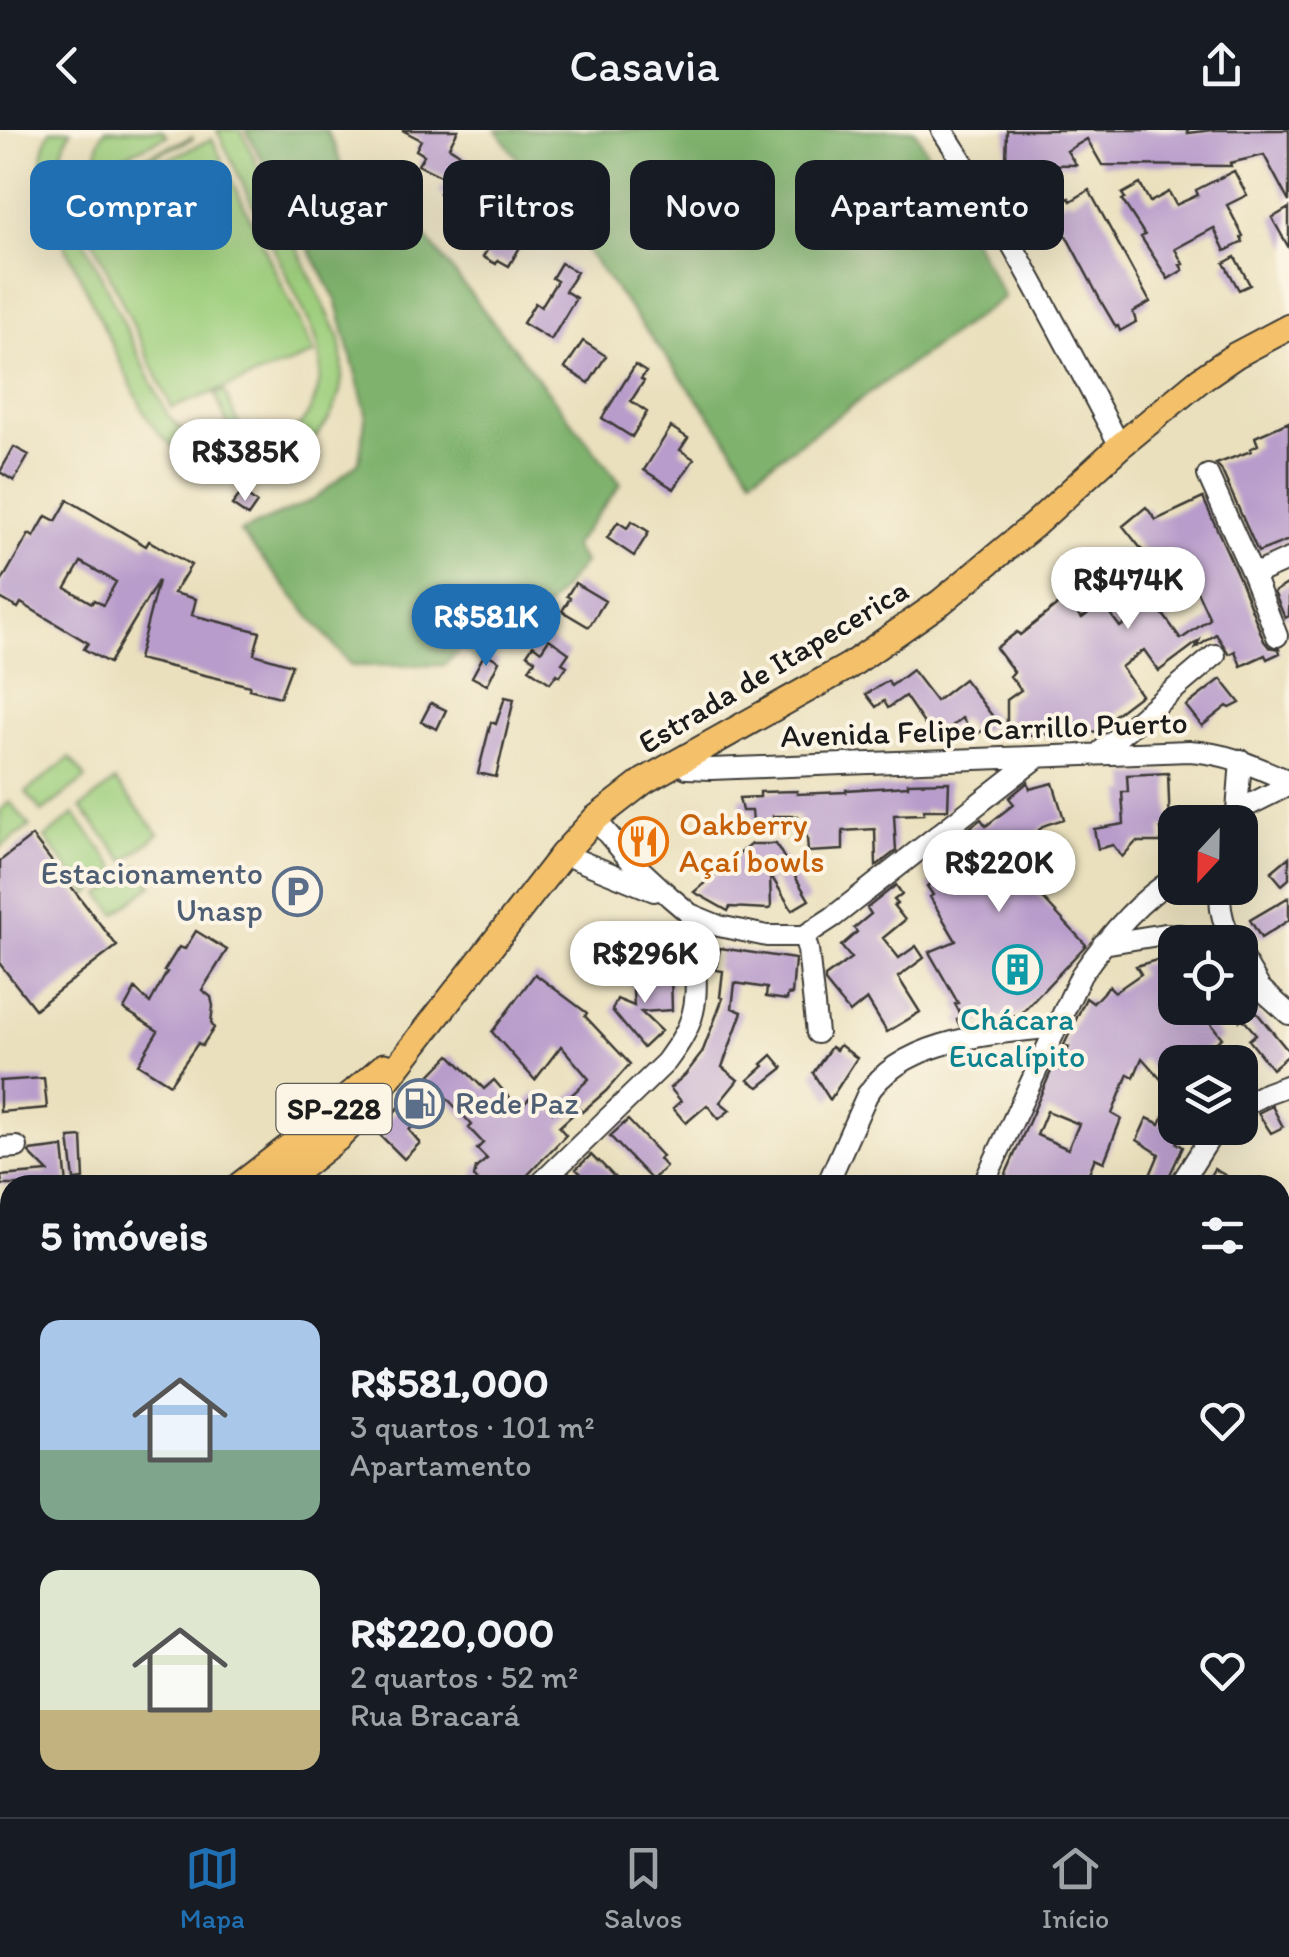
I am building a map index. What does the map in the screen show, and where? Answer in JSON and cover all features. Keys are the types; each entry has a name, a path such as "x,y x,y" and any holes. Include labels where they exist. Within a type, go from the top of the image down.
{"main road":[{"name":"Estrada de Itapecerica","path":"292,1175 354,1121 426,1031 553,856 594,819 644,781 849,666 912,623 971,580 1201,379 1236,354 1289,327"},
{"name":"Estrada de Itapecerica","path":"253,1175 426,1031"}],"street":[{"path":"942,130 1030,278 1120,446"},
{"path":"1208,475 1278,636"},
{"path":"1253,574 1289,559"},
{"path":"1099,753 1215,655"},
{"name":"Avenida Felipe Carrillo Puerto","path":"680,760 687,768 711,770 1099,753 1214,752 1289,783"},
{"path":"594,819 630,860 690,914 745,933 804,936 1036,758"},
{"path":"1235,805 1241,760"},
{"path":"1253,805 1289,783"},
{"path":"553,856 670,897"},
{"path":"988,1175 1081,975 1102,944 1158,888"},
{"path":"549,1175 666,1062 678,1044 693,1014 696,997 690,914"},
{"path":"1102,944 1158,935"},
{"path":"804,936 817,1033"},
{"path":"1258,985 1289,1014"},
{"path":"831,1175 867,1095 889,1069 965,1039 1055,1027"},
{"path":"1258,1097 1289,1085"},
{"path":"1185,1175 1203,1145"}],"green space":[{"path":"50,130 71,130 61,160 42,160"},
{"path":"105,130 162,130 167,136 115,160 99,160 100,139"},
{"path":"217,130 241,130 255,160 252,160 252,203"},
{"path":"246,130 326,130 339,160 262,160"},
{"path":"496,130 915,130 931,160 795,160 795,250 979,250 1004,297 752,477 586,250 610,250 610,160 518,160"},
{"path":"192,137 193,139 146,160 135,160"},
{"path":"212,139 222,160 166,160"},
{"path":"232,181 252,222 252,250 265,250 315,354 172,408 98,250 232,250"},
{"path":"423,233 621,484 573,546 584,563 540,616 482,664 461,649 444,665 351,666 240,532 315,499 359,462 366,413 336,300 310,250 423,250"},
{"path":"68,250 89,250 167,414 199,441 239,451 215,394 224,391 250,450 288,436 311,408 318,390 319,351 314,332 275,250 298,250 340,339 341,383 328,419 305,447 274,464 239,470 203,464 170,444 143,410"},
{"path":"70,758 86,778 42,812 26,792"},
{"path":"115,781 159,834 125,861 81,808"},
{"path":"10,802 30,826 0,848 0,810"},
{"path":"74,814 118,871 89,895 45,838"},
{"path":"139,866 152,885 116,914 101,895"}],"building":[{"path":"402,130 458,130 449,147 470,160 443,160 443,177 423,167 424,155 416,150 421,140"},
{"path":"1007,130 1289,130 1289,202 1264,155 1230,163 1231,166 1102,165 1087,139 1067,151 1076,165 1064,165 1064,160 1006,160"},
{"path":"1234,171 1247,195 1227,205 1243,242 1225,251 1214,228 1175,249 1183,270 1168,279 1141,237 1145,235 1122,194 1140,184 1150,202 1169,192 1176,205"},
{"path":"1089,190 1150,302 1133,312 1136,322 1120,331 1064,232 1064,201"},
{"path":"1289,208 1289,248 1272,218"},
{"path":"487,250 518,250 509,266 483,257"},
{"path":"1235,257 1250,285 1239,290 1224,263"},
{"path":"561,263 577,272 565,291 576,298 551,340 523,323 535,303 541,307 557,281 552,278"},
{"path":"583,341 606,356 589,383 565,368"},
{"path":"635,365 646,372 631,401 647,412 632,437 602,418"},
{"path":"1289,422 1289,540 1258,552 1216,464 1251,451 1258,445 1255,437"},
{"path":"671,427 688,438 680,450 694,459 674,489 644,470"},
{"path":"14,447 29,455 14,481 0,472"},
{"path":"242,492 257,503 248,516 232,505"},
{"path":"1203,498 1264,641 1280,653 1241,666 1235,651 1229,654 1216,634 1196,648 1199,641 1159,671 1144,650 1121,667 1141,695 1104,723 1104,731 1015,736 1015,727 1007,727 1007,700 1021,690 1010,676 1014,672 996,648 1017,632 1020,635 1066,598 1082,618 1102,603 1120,627 1154,602 1181,639 1210,619 1190,576 1159,600 1151,589 1161,581 1123,526 1146,507 1156,520"},
{"path":"68,500 146,546 149,541 191,565 174,593 196,599 192,615 260,632 254,654 292,665 280,697 138,659 158,581 109,663 84,649 88,643 21,603 18,608 0,598 0,584 29,534 34,537 46,516 56,521","holes":["81,562 116,582 103,605 66,588"]},
{"path":"632,521 649,532 634,556 607,538 618,522 627,528"},
{"path":"575,583 605,601 589,627 562,611"},
{"path":"1289,583 1289,616 1285,618 1274,592"},
{"path":"549,639 569,653 562,663 567,666 550,683 529,669 535,660 527,654 533,645 541,651"},
{"path":"485,653 499,661 487,685 472,677"},
{"path":"912,670 936,701 964,679 997,722 975,735 962,718 944,733 933,724 927,728 905,696 888,708 884,701 876,707 866,694 888,681 891,686"},
{"path":"1221,679 1240,703 1227,706 1202,726 1186,706"},
{"path":"505,697 514,699 496,777 478,773 491,722 496,724"},
{"path":"431,703 446,710 437,729 421,722"},
{"path":"1168,773 1169,805 1158,805 1158,842 1136,842 1122,857 1113,845 1098,849 1094,829 1124,824 1122,792 1128,792 1127,775"},
{"path":"949,782 948,810 894,815 896,851 876,866 875,829 843,831 843,850 808,852 807,837 800,838 798,816 753,821 752,811 742,811 739,798 760,797 760,792 846,792"},
{"path":"1028,782 1030,789 1053,783 1064,819 1045,825 1006,852 1012,860 1009,862 1086,945 1020,1015 960,1026 957,1020 962,1017 955,1004 958,1003 929,952 956,941 930,897 933,895 927,886 934,881 926,870 939,861 935,855 981,819 986,826 1014,804 1009,798"},
{"path":"32,836 117,946 35,1009 0,964 0,861"},
{"path":"751,844 776,844 809,900 792,910 770,874 768,909 730,907 728,911 694,892"},
{"path":"1289,857 1289,879 1282,885 1271,872"},
{"path":"896,885 902,894 894,900 894,906 905,920 883,938 899,958 916,946 924,958 898,977 920,1012 887,1032 867,999 850,1013 825,977 851,958 841,946 871,914 867,908"},
{"path":"1289,897 1289,920 1261,938 1258,925 1250,920"},
{"path":"646,928 655,944 662,941 668,955 632,974 632,963 621,941"},
{"path":"196,931 227,950 202,990 211,997 214,1028 202,1046 198,1043 170,1084 138,1064 158,1031 124,1009 135,989 150,1003 179,947 185,949"},
{"path":"720,948 795,959 792,995 788,994 787,1000 766,997 767,988 735,983 732,1008 742,1012 722,1067 738,1080 720,1102 730,1110 719,1119 707,1105 686,1123 673,1108 681,1101 670,1088 702,1053 723,998 723,971 716,970"},
{"path":"1158,960 1158,1025 1212,1025 1222,1038 1212,1045 1158,1045 1158,1076 1142,1058 1134,1077 1128,1074 1112,1114 1121,1119 1104,1162 1095,1158 1088,1175 1005,1175 1053,1067 1059,1069 1069,1047 1064,1045 1086,998 1093,1003 1109,986 1115,992 1141,974 1136,966","holes":["1047,1111 1079,1124 1068,1149 1037,1135"]},
{"path":"535,974 587,1013 585,1016 630,1064 606,1091 559,1127 566,1135 528,1175 474,1175 476,1168 487,1159 477,1149 483,1143 444,1095 409,1130 420,1143 404,1159 376,1131 450,1055 484,1089 494,1080 519,1109 535,1093 553,1112 589,1079 561,1046 535,1080 492,1032"},
{"path":"671,974 672,1010 641,1012 661,1031 643,1048 612,1010 617,999 634,1006 632,977"},
{"path":"1258,1014 1289,1055 1272,1069 1258,1051 1258,1045 1249,1040 1256,1034 1248,1025 1258,1025"},
{"path":"840,1045 857,1058 830,1100 813,1073 831,1047 836,1050"},
{"path":"772,1055 783,1068 759,1087 748,1080 764,1066"},
{"path":"44,1078 47,1108 0,1112 0,1081"},
{"path":"1272,1106 1283,1127 1271,1133 1258,1113"},
{"path":"1147,1118 1158,1123 1158,1145 1183,1147 1170,1175 1150,1175 1159,1154 1137,1140"},
{"path":"628,1120 662,1156 659,1159 666,1167 657,1175 647,1175 610,1136"},
{"path":"82,1137 84,1175 73,1175 69,1138"},
{"path":"63,1147 66,1175 13,1175 48,1172 30,1151"},
{"path":"591,1155 612,1175 582,1175 576,1169"}],"place":[{"name":"Oakberry Açaí bowls","path":"644,842"},
{"name":"Estacionamento Unasp","path":"298,891"},
{"name":"Chácara Eucalípito","path":"1017,969"},
{"name":"Rede Paz","path":"420,1103"}]}
